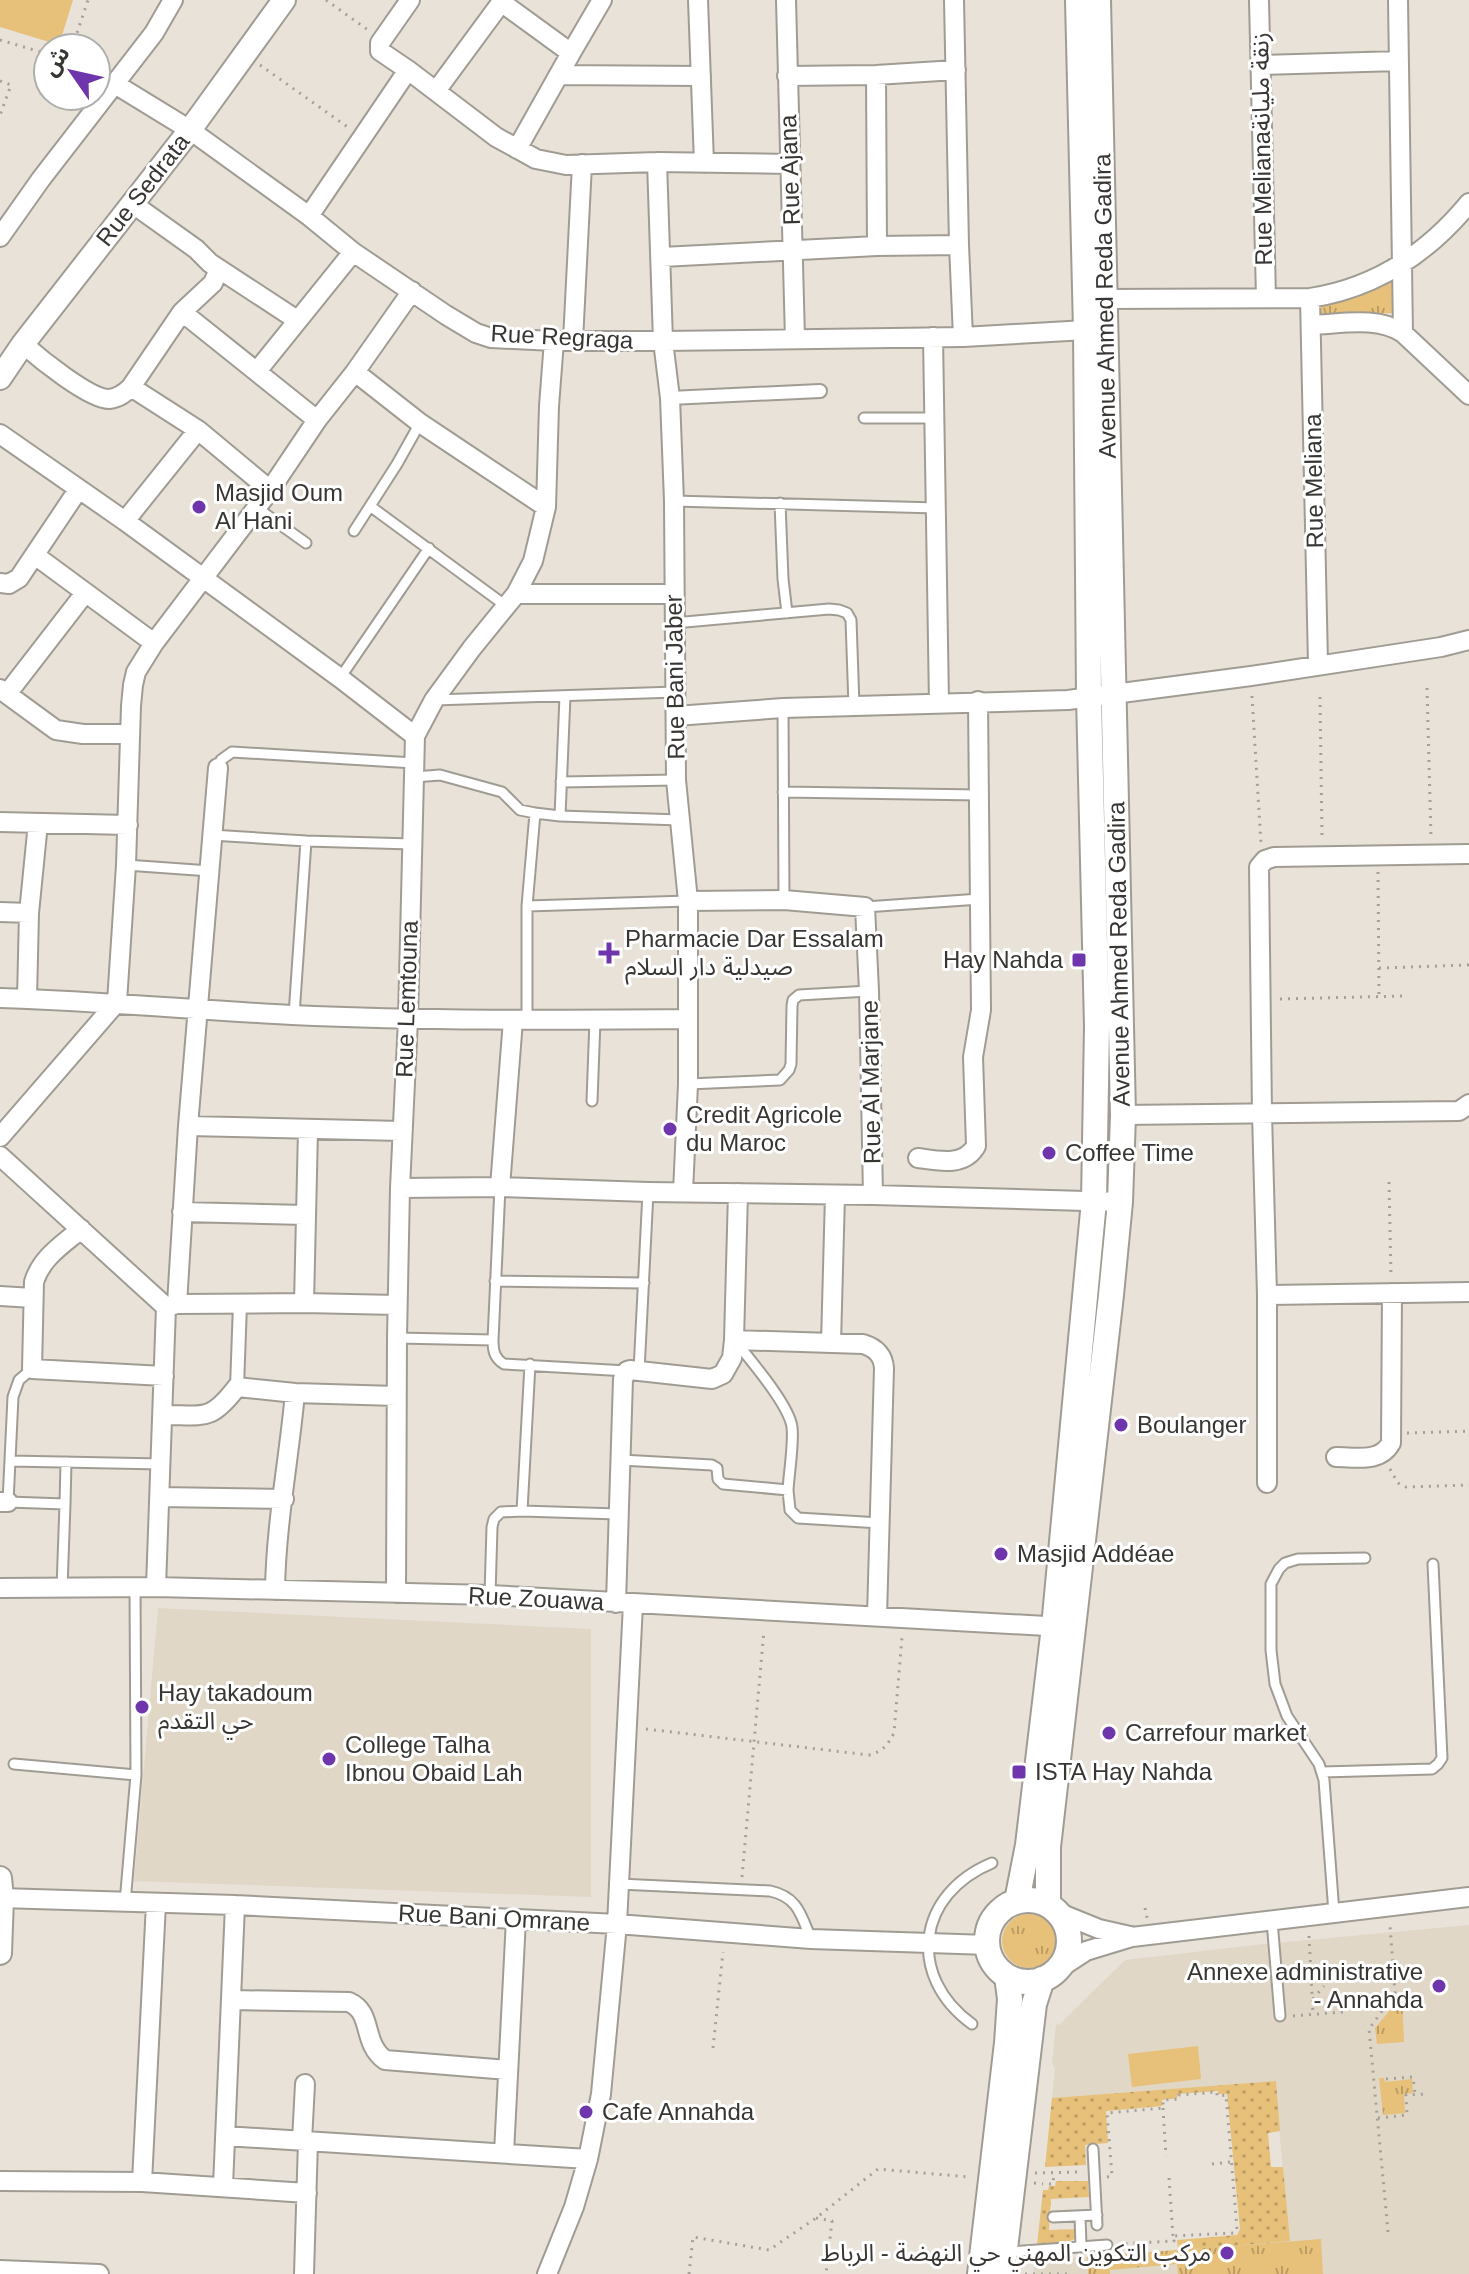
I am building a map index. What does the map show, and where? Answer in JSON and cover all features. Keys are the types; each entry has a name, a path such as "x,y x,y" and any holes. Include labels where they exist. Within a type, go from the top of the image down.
{"main road":[{"name":"Avenue Ahmed Reda Gadira","path":"1053,1908 1048,1847 1094,1201 1097,1026 1078,0"},
{"name":"Avenue Ahmed Reda Gadira","path":"1017,1901 1063,1627 1111,1295 1120,1202 1123,1115 1098,0"},
{"path":"1003,2263 1034,2004 1067,1954 1069,1939 1066,1924 1053,1908 1027,1900 1007,1906 998,1914 988,1934 993,1961 1007,1976 1018,1981 1030,1982 1051,1974"},
{"path":"980,2274 1007,2043 1010,1999 1007,1976"}],"street":[{"path":"0,237 154,33 173,0"},
{"path":"261,32 265,0"},
{"name":"Rue Sedrata","path":"0,378 23,344 190,130 284,0"},
{"path":"410,0 382,40 380,51 496,137 536,159 566,165 657,162 790,164"},
{"path":"517,149 602,0"},
{"path":"698,0 704,163"},
{"name":"Rue Ajana","path":"786,0 795,339"},
{"path":"954,0 963,337"},
{"name":"Rue Melianaزنقة مليانة","path":"1259,0 1266,298"},
{"path":"1398,0 1403,333"},
{"path":"436,91 502,1 571,53"},
{"path":"1261,65 1399,61"},
{"path":"309,216 408,70"},
{"path":"787,76 956,70"},
{"path":"559,75 701,76"},
{"path":"876,75 877,246"},
{"name":"Rue Regraga","path":"115,84 190,130 309,216 353,252 446,315 491,338 663,341 963,337 1086,330"},
{"name":"Rue Bani Jaber","path":"657,162 663,341 670,398 674,501 676,780 688,901 688,1084 683,1192"},
{"path":"573,341 582,164"},
{"path":"1105,299 1310,298 1355,289 1403,264 1445,229 1469,203"},
{"path":"133,204 219,269 297,320"},
{"path":"662,257 959,245"},
{"path":"257,371 353,252"},
{"path":"23,344 65,377 99,397 109,399 122,396 182,312 213,283 219,269"},
{"path":"0,1137 117,1002 128,825 129,734 136,672 154,643 257,508 412,291"},
{"name":"Rue Meliana","path":"1310,298 1318,664"},
{"path":"182,312 317,420"},
{"path":"1311,325 1387,324 1403,333 1469,395"},
{"path":"933,337 939,703"},
{"name":"Rue Lemtouna","path":"396,1593 397,1305 415,736 434,700 512,600 533,561 546,507 554,341"},
{"path":"355,372 420,423 546,507"},
{"path":"131,387 198,430 270,490"},
{"path":"670,398 820,391"},
{"path":"125,521 198,430"},
{"path":"0,434 125,521 415,736"},
{"path":"0,583 9,584 19,578 78,490"},
{"path":"36,556 154,643"},
{"path":"85,593 3,691 56,730 83,734 129,734"},
{"path":"512,600 673,594"},
{"path":"676,716 783,708 1068,700 1251,676 1469,640"},
{"path":"918,1158 960,1160 976,1146 973,1057 981,1019 978,701"},
{"path":"156,1587 164,1376 182,1212 218,768"},
{"path":"0,822 128,825"},
{"path":"27,999 29,913 38,823"},
{"path":"1267,1483 1267,1295 1258,872 1262,863 1274,857 1469,854"},
{"path":"688,901 784,900 865,907"},
{"name":"Rue Al Marjane","path":"865,907 873,1195"},
{"path":"0,912 29,913"},
{"path":"0,998 408,1019 688,1019"},
{"path":"500,1187 520,1020"},
{"path":"1123,1115 1466,1112"},
{"path":"188,1126 401,1131"},
{"path":"304,1303 308,1130"},
{"path":"0,1156 172,1306 304,1303 397,1305"},
{"path":"400,1188 500,1187 1120,1202"},
{"path":"547,2274 574,2207 588,2159 601,2094 617,1924 627,1727 618,1514 623,1379 633,1371 712,1379 718,1378 728,1367 734,1340 738,1193"},
{"path":"831,1343 835,1195"},
{"path":"182,1212 305,1215"},
{"path":"81,1229 42,1262 34,1282 32,1369 164,1376"},
{"path":"1267,1295 1469,1292"},
{"path":"1336,1457 1378,1457 1391,1443 1392,1293"},
{"path":"0,1296 33,1298"},
{"path":"163,1415 207,1415 223,1405 237,1387 240,1304"},
{"path":"734,1340 863,1344 872,1347 883,1361 877,1616"},
{"path":"237,1387 295,1393 396,1396"},
{"path":"275,1590 276,1547 295,1393"},
{"path":"160,1497 284,1499"},
{"name":"Rue Zouawa","path":"0,1588 156,1587 490,1595 1063,1627"},
{"path":"0,1953 1,1892"},
{"name":"Rue Bani Omrane","path":"1,1892 125,1903 235,1905 617,1924 811,1939 988,1945"},
{"path":"1051,1974 1086,1951 1132,1937 1469,1897"},
{"path":"142,2182 156,1903"},
{"path":"223,2186 235,1905"},
{"path":"1053,1908 1099,1929 1132,1937"},
{"path":"504,2153 516,1919"},
{"path":"232,2000 349,2002 360,2009 374,2051 385,2060 508,2070"},
{"path":"304,2274 307,2193 305,2084"},
{"path":"225,2136 588,2159"},
{"path":"0,2181 142,2182 307,2193"},
{"path":"0,2270 99,2274"}],"lane":[{"path":"864,418 935,418"},
{"path":"354,531 420,423"},
{"path":"674,501 937,508"},
{"path":"780,503 787,613"},
{"path":"370,506 429,548 512,600"},
{"path":"257,508 306,543"},
{"path":"340,678 429,548"},
{"path":"674,623 829,609 847,613 851,620 854,706"},
{"path":"434,700 676,692"},
{"path":"560,816 565,696"},
{"path":"783,708 784,900"},
{"path":"218,768 221,760 232,752 414,770 502,792 520,810 535,813 680,820"},
{"path":"561,782 676,780"},
{"path":"783,792 979,795"},
{"path":"520,1020 535,813"},
{"path":"211,835 412,844"},
{"path":"294,1015 306,841"},
{"path":"126,865 210,871"},
{"path":"865,907 980,899"},
{"path":"527,906 688,901"},
{"path":"688,1084 780,1080 791,1064 792,1006 795,997 869,991"},
{"path":"592,1101 595,1020"},
{"path":"500,1187 493,1340 493,1350 499,1361 504,1364 633,1371 644,1283 648,1192"},
{"path":"495,1281 644,1283"},
{"path":"397,1338 493,1340"},
{"path":"734,1340 787,1412 792,1427 788,1490 790,1510 798,1518 880,1523"},
{"path":"522,1511 530,1364"},
{"path":"32,1369 24,1374 15,1388 4,1502 65,1504"},
{"path":"621,1460 712,1465 717,1468 718,1479 723,1484 788,1490"},
{"path":"10,1461 162,1464"},
{"path":"62,1588 66,1462"},
{"path":"490,1595 494,1519 501,1512 618,1514"},
{"path":"1334,1913 1322,1772 1287,1716 1275,1684 1271,1650 1271,1584 1285,1563 1298,1559 1365,1558"},
{"path":"1322,1772 1432,1769 1442,1758 1433,1564"},
{"path":"125,1903 136,1775 135,1587"},
{"path":"14,1764 136,1775"},
{"path":"972,2024 953,2008 939,1989 932,1974 927,1942 936,1912 953,1887 992,1863"},
{"path":"619,1884 770,1891 789,1898 796,1905 811,1939"},
{"path":"1272,1921 1280,2016"},
{"path":"1053,2217 1080,2216 1097,2220 1093,2149"},
{"path":"1080,2216 1081,2246"},
{"path":"1003,2263 1081,2246 1107,2245"}],"path":[{"path":"77,32 88,0"},
{"path":"326,0 382,40"},
{"path":"0,40 32,49"},
{"path":"261,66 362,137"},
{"path":"0,81 11,85 0,115"},
{"path":"1427,688 1431,854"},
{"path":"1252,691 1262,863"},
{"path":"1320,697 1321,833"},
{"path":"1378,855 1379,997"},
{"path":"1379,968 1469,965"},
{"path":"1260,999 1402,996"},
{"path":"1389,1182 1392,1293"},
{"path":"1391,1434 1469,1431"},
{"path":"1383,1454 1394,1479 1402,1486 1469,1485"},
{"path":"741,1889 765,1611"},
{"path":"627,1727 869,1755 879,1752 887,1746 894,1733 904,1618"},
{"path":"1388,2232 1369,2029 1395,1993 1389,1907"},
{"path":"1308,1916 1313,2014"},
{"path":"713,2048 725,1932"},
{"path":"1313,1999 1324,1986"},
{"path":"1293,2016 1343,2012"},
{"path":"1386,2079 1413,2077 1415,2095"},
{"path":"1166,2156 1163,2100 1179,2099 1179,2095 1217,2092 1217,2096 1226,2095 1237,2229 1234,2233 1173,2236"},
{"path":"1378,2118 1407,2115 1406,2095 1427,2094"},
{"path":"1035,2173 1112,2176 1107,2113 1163,2108"},
{"path":"1402,2116 1402,2122"},
{"path":"1212,2164 1231,2162"},
{"path":"689,2274 693,2237 769,2250 878,2169 969,2177"},
{"path":"1049,2184 1053,2184 1054,2173"},
{"path":"1107,2245 1174,2241 1169,2178"},
{"path":"1034,2183 1043,2184"},
{"path":"816,2218 832,2221 826,2274"},
{"path":"1025,2274 1070,2274"}],"shaded area":[{"path":"158,1608 591,1629 591,1897 134,1881"},
{"path":"1469,1925 1469,2274 1033,2274 1035,2261 1289,2240 1275,2081 1052,2098 1056,2024 1059,2025 1125,1960"}],"green space":[{"path":"0,0 73,0 63,32 32,32 32,37 0,27"},
{"path":"1390,283 1395,284 1394,313 1321,316 1321,301 1349,300"},
{"path":"1029,1914 1048,1922 1056,1941 1048,1960 1029,1968 1010,1960 1002,1941 1010,1922"},
{"path":"1402,1996 1404,2042 1377,2044 1375,2028"},
{"path":"1198,2046 1201,2079 1132,2087 1128,2054"},
{"path":"1379,2078 1384,2078 1385,2082 1412,2079 1413,2093 1404,2094 1405,2113 1383,2115"},
{"path":"1276,2081 1280,2131 1268,2133 1271,2167 1283,2167 1290,2241 1178,2250 1177,2240 1237,2235 1240,2229 1227,2094 1218,2094 1218,2091 1178,2094 1177,2098 1162,2100 1162,2106 1106,2111 1108,2143 1085,2145 1086,2165 1045,2167 1052,2098"},
{"path":"1056,2181 1088,2181 1089,2197 1051,2199 1049,2230 1077,2229 1077,2238 1065,2243 1037,2245 1043,2190 1055,2186"},
{"name":"مركب التكوين المهني حي النهضة - الرباط","path":"1321,2239 1323,2274 1178,2274 1177,2264 1110,2270 1110,2274 1088,2274 1087,2257"}],"place":[{"name":"Masjid Oum Al Hani","path":"199,507"},
{"name":"Pharmacie Dar Essalam صيدلية دار السلام","path":"609,953"},
{"name":"Hay Nahda","path":"1079,960"},
{"name":"Credit Agricole du Maroc","path":"670,1129"},
{"name":"Coffee Time","path":"1049,1153"},
{"name":"Boulanger","path":"1121,1425"},
{"name":"Masjid Addéae","path":"1001,1554"},
{"name":"Hay takadoum حي التقدم","path":"142,1707"},
{"name":"Carrefour market","path":"1109,1733"},
{"name":"College Talha Ibnou Obaid Lah","path":"329,1759"},
{"name":"ISTA Hay Nahda","path":"1019,1772"},
{"name":"Annexe administrative - Annahda","path":"1439,1986"},
{"name":"Cafe Annahda","path":"586,2112"},
{"name":"مركب التكوين المهني حي النهضة - الرباط","path":"1227,2253"}]}
